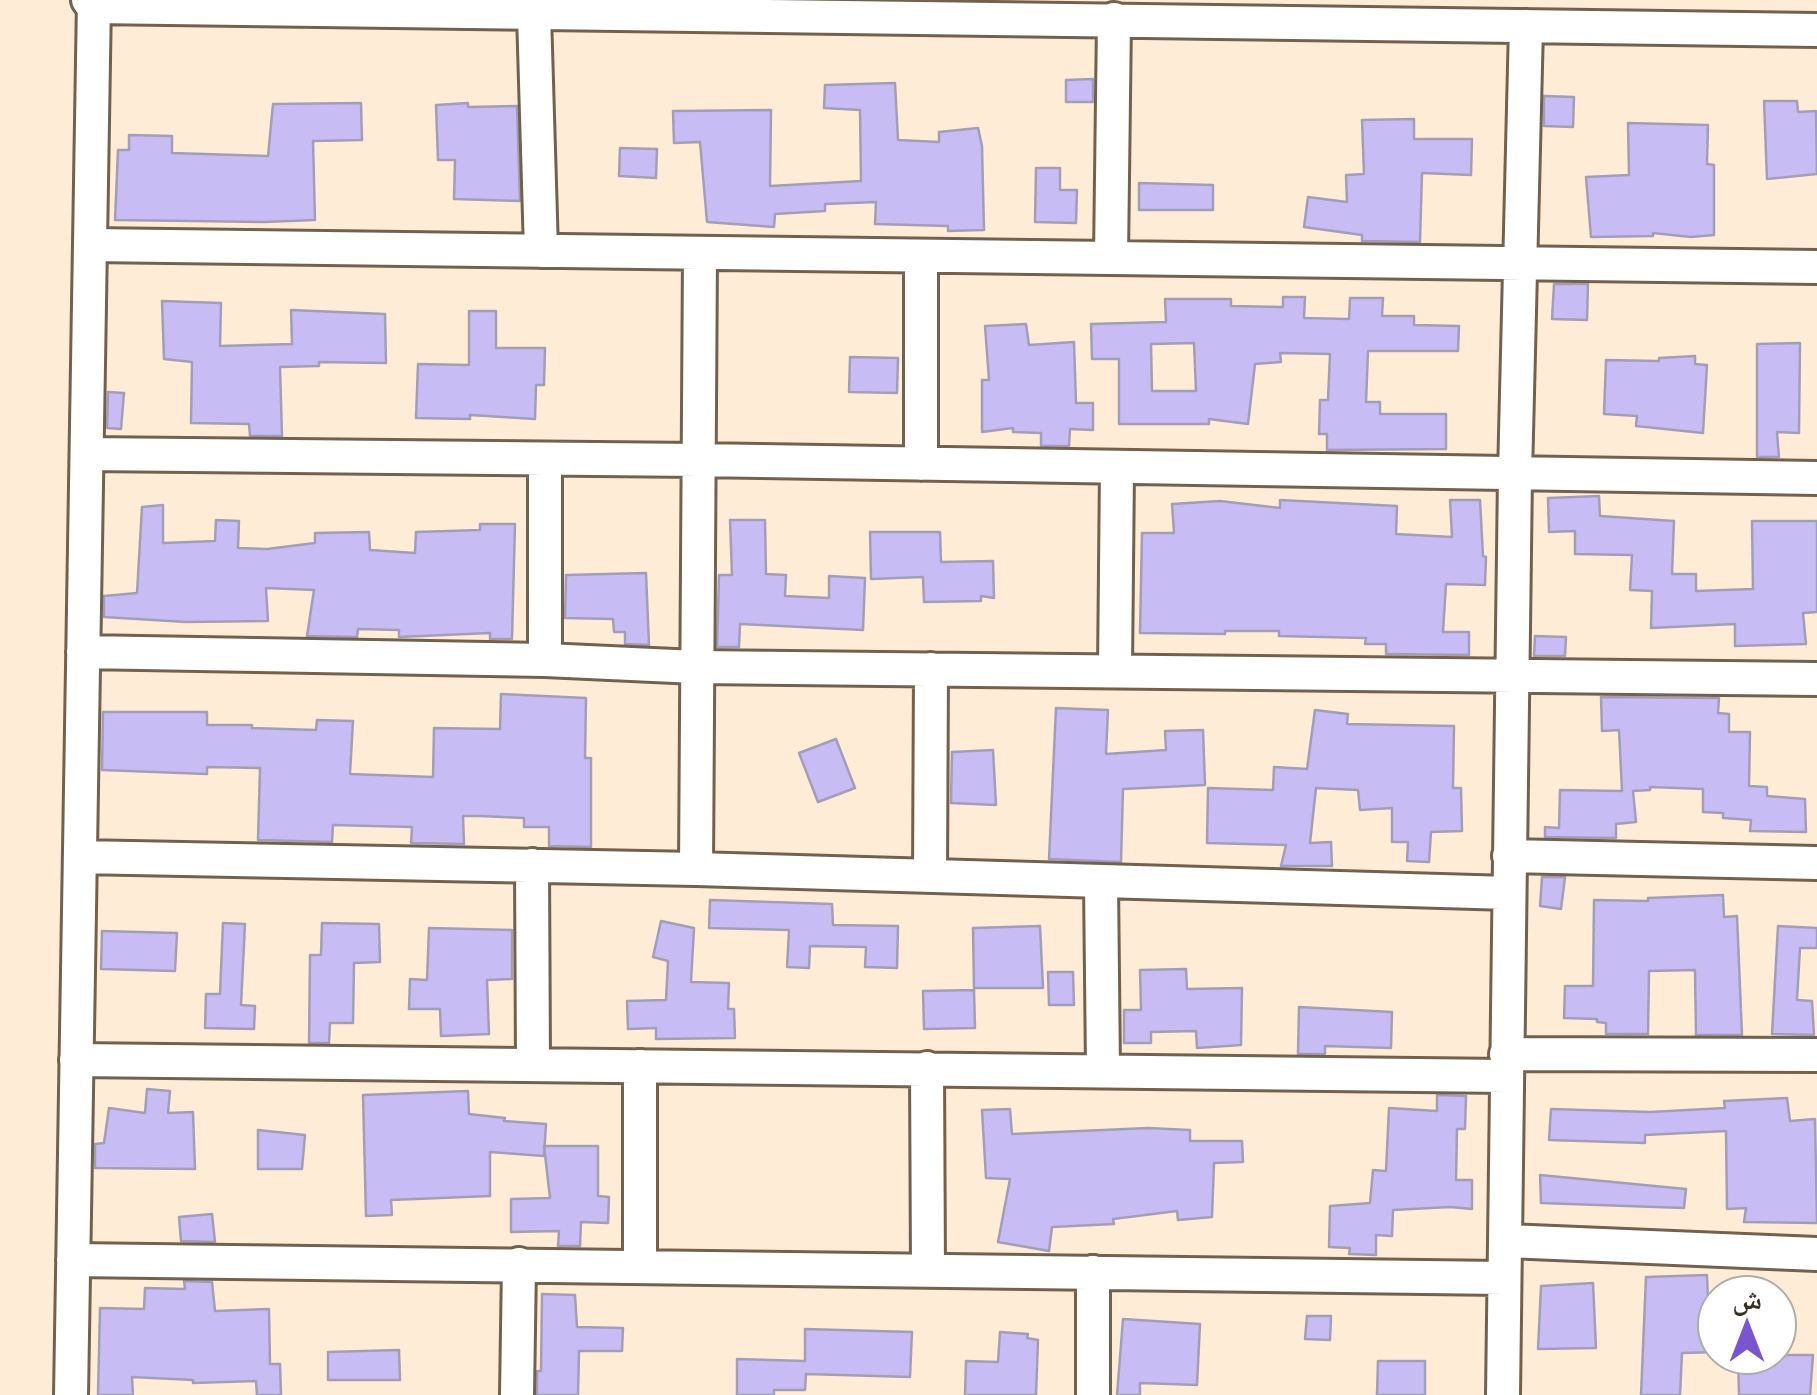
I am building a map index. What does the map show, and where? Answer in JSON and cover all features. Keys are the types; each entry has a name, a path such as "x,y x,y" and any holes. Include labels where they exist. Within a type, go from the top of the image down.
{"street":[{"path":"71,1395 92,2 418,6 534,14 1001,9 1114,19 1526,26 1561,13 1817,30"},
{"path":"534,14 541,251"},
{"path":"1111,258 1114,19"},
{"path":"1503,1395 1515,475 1526,26"},
{"path":"90,244 1817,267"},
{"path":"696,869 700,254"},
{"path":"921,256 921,464"},
{"path":"86,454 1817,478"},
{"path":"545,460 545,660"},
{"path":"1115,670 1117,468"},
{"path":"83,652 545,660 696,667 1817,679"},
{"path":"930,876 931,668"},
{"path":"1509,856 1817,862"},
{"path":"80,857 696,869 1509,892"},
{"path":"532,865 534,1064"},
{"path":"1101,882 1102,1070"},
{"path":"76,1060 1102,1070 1506,1065 1817,1055"},
{"path":"640,1066 640,1266"},
{"path":"927,1068 928,1270"},
{"path":"1507,1241 1817,1254"},
{"path":"73,1260 1503,1278"},
{"path":"518,1395 519,1264"},
{"path":"1092,1272 1092,1395"}],"building":[{"path":"1093,79 1093,102 1066,102 1066,80"},
{"path":"895,83 898,140 939,142 939,132 978,128 984,230 875,224 876,202 825,204 825,211 775,214 774,227 707,222 700,142 674,143 673,111 771,110 770,186 861,181 860,110 824,108 825,85"},
{"path":"1544,96 1574,97 1573,127 1544,126"},
{"path":"1764,101 1797,101 1798,112 1816,111 1817,174 1767,179"},
{"path":"361,103 362,140 313,141 315,220 115,220 118,150 129,150 129,135 172,136 172,153 268,156 273,104"},
{"path":"468,103 468,107 517,106 520,201 454,199 455,160 438,160 436,105"},
{"path":"1414,119 1414,139 1472,139 1471,175 1422,173 1420,242 1362,241 1362,235 1304,227 1308,197 1347,202 1346,175 1364,174 1362,120"},
{"path":"1628,123 1708,125 1707,164 1714,165 1714,235 1591,237 1586,177 1629,175"},
{"path":"620,148 657,149 656,178 619,176"},
{"path":"1036,168 1060,168 1060,190 1077,190 1076,223 1035,222"},
{"path":"1139,183 1213,185 1213,210 1139,210"},
{"path":"1554,284 1588,284 1587,320 1552,319"},
{"path":"1283,297 1305,297 1304,318 1349,319 1350,298 1383,298 1382,316 1414,316 1414,325 1459,326 1458,351 1368,351 1366,402 1380,402 1380,414 1446,414 1446,449 1327,450 1327,434 1319,434 1320,400 1328,400 1330,354 1280,353 1281,362 1255,364 1248,424 1209,419 1209,424 1119,424 1119,359 1092,359 1091,324 1166,322 1165,299 1231,299 1231,306 1283,307","holes":["1194,343 1196,391 1152,391 1151,344"]},
{"path":"162,301 221,303 220,346 292,344 291,310 385,314 386,363 319,362 319,366 280,367 282,436 250,436 249,424 191,423 192,362 164,359"},
{"path":"469,311 496,311 496,348 545,348 544,385 536,385 535,419 470,415 470,419 416,418 418,364 469,365"},
{"path":"1026,324 1029,345 1074,342 1076,403 1093,403 1093,430 1070,429 1069,446 1041,446 1041,433 1013,432 1013,428 982,432 982,380 989,380 985,326"},
{"path":"1800,343 1799,433 1777,432 1779,457 1757,457 1757,344"},
{"path":"1695,356 1695,364 1707,365 1703,433 1636,426 1637,416 1604,414 1606,360 1659,361"},
{"path":"850,357 898,358 897,393 849,392"},
{"path":"108,392 124,393 121,429 107,428"},
{"path":"1599,496 1600,516 1674,521 1672,574 1696,574 1696,591 1753,589 1752,521 1817,521 1817,612 1803,613 1806,644 1735,646 1735,624 1651,628 1652,591 1630,590 1632,555 1575,554 1575,531 1549,532 1548,498"},
{"path":"1280,500 1397,506 1396,534 1452,537 1450,500 1480,500 1485,585 1446,584 1443,632 1469,632 1469,655 1386,654 1386,644 1365,644 1366,638 1279,636 1279,631 1140,633 1142,533 1174,533 1172,504 1220,501 1280,508"},
{"path":"163,505 163,543 215,541 216,520 239,521 238,548 315,543 315,533 369,532 370,550 415,553 416,532 480,530 480,524 515,524 512,639 490,639 490,633 399,637 399,630 358,629 357,637 307,636 314,590 266,588 268,621 104,617 104,596 137,593 142,507"},
{"path":"730,520 765,520 766,574 786,575 785,596 829,598 829,576 865,578 863,630 740,624 739,647 717,647 719,575 732,575"},
{"path":"870,532 940,532 941,562 993,561 994,598 924,602 923,577 871,579"},
{"path":"646,573 649,645 625,644 625,632 614,632 613,619 565,618 566,575"},
{"path":"1535,636 1566,637 1565,656 1534,656"},
{"path":"501,694 586,698 585,758 591,758 591,847 549,846 549,827 524,827 524,818 480,816 463,816 464,844 411,843 412,827 333,825 332,842 258,840 260,768 207,767 207,774 102,770 103,712 207,712 207,725 252,728 316,730 317,720 353,721 350,774 433,777 434,728 500,729"},
{"path":"1601,697 1719,698 1718,713 1729,714 1729,732 1750,732 1749,786 1767,787 1767,796 1805,799 1806,832 1750,831 1751,820 1703,812 1703,789 1650,787 1633,791 1636,822 1616,824 1616,838 1545,837 1545,827 1559,828 1560,790 1622,791 1619,730 1602,731"},
{"path":"1056,708 1108,710 1106,754 1166,750 1165,731 1203,730 1205,785 1123,789 1121,862 1049,859"},
{"path":"1315,710 1348,714 1347,724 1454,726 1453,788 1461,788 1462,831 1431,832 1429,862 1407,861 1408,842 1392,842 1392,808 1360,810 1358,790 1316,788 1310,843 1331,842 1332,866 1281,866 1286,845 1207,843 1208,788 1273,790 1274,767 1307,769"},
{"path":"836,739 855,788 818,802 799,753"},
{"path":"993,750 996,805 951,803 952,752"},
{"path":"1542,877 1565,877 1561,909 1540,906"},
{"path":"1723,895 1724,917 1737,916 1742,1035 1696,1035 1695,970 1649,971 1648,1034 1606,1034 1606,1023 1597,1019 1564,1018 1565,986 1593,986 1594,900 1648,901"},
{"path":"710,900 832,904 833,925 898,926 897,968 865,967 866,947 810,946 809,968 787,967 789,930 709,928"},
{"path":"661,921 694,928 691,982 729,983 728,1009 734,1009 735,1038 656,1039 656,1028 628,1029 627,1001 666,1000 668,961 653,957"},
{"path":"223,923 245,924 241,1005 255,1006 254,1029 205,1028 206,994 220,994"},
{"path":"322,923 379,924 380,962 354,963 353,1023 330,1023 329,1043 309,1043 310,955 321,955"},
{"path":"1040,926 1043,988 974,988 973,928"},
{"path":"1778,926 1817,928 1817,948 1800,948 1797,1000 1812,1001 1814,1035 1772,1034"},
{"path":"429,928 512,930 512,979 487,980 489,1034 441,1036 440,1009 409,1009 410,979 427,980"},
{"path":"102,931 177,933 175,971 101,969"},
{"path":"1186,969 1187,989 1242,988 1241,1045 1197,1048 1196,1031 1151,1032 1151,1043 1124,1043 1124,1010 1141,1010 1140,970"},
{"path":"1048,972 1073,972 1074,1005 1049,1005"},
{"path":"974,990 975,1028 924,1029 923,991"},
{"path":"1299,1007 1392,1012 1391,1048 1325,1046 1325,1054 1298,1054"},
{"path":"147,1089 170,1091 168,1113 193,1112 195,1169 95,1168 95,1144 104,1143 109,1108 145,1113"},
{"path":"468,1091 469,1114 546,1124 544,1156 490,1152 490,1196 391,1200 392,1215 366,1216 363,1095"},
{"path":"1437,1095 1466,1096 1465,1129 1457,1129 1456,1180 1472,1180 1472,1209 1393,1210 1392,1236 1376,1235 1376,1255 1349,1254 1350,1248 1329,1247 1330,1206 1370,1203 1373,1170 1386,1171 1389,1108 1437,1111"},
{"path":"1787,1098 1790,1121 1815,1119 1817,1223 1744,1222 1746,1208 1727,1209 1726,1131 1645,1135 1645,1143 1549,1140 1551,1109 1650,1112 1725,1108 1724,1101"},
{"path":"1010,1109 1012,1134 1190,1130 1190,1141 1242,1141 1243,1162 1214,1163 1212,1217 1178,1220 1177,1211 1113,1219 1114,1224 1052,1227 1049,1251 998,1242 1010,1179 986,1178 982,1110"},
{"path":"258,1130 305,1135 302,1169 258,1169"},
{"path":"544,1146 598,1146 598,1196 609,1197 608,1223 581,1222 580,1246 558,1246 559,1231 511,1232 511,1199 550,1198"},
{"path":"1540,1175 1686,1189 1684,1208 1541,1203"},
{"path":"212,1214 215,1242 181,1241 179,1217"},
{"path":"1697,1275 1697,1353 1682,1353 1680,1395 1641,1395 1646,1277"},
{"path":"184,1281 212,1282 215,1311 269,1309 270,1364 280,1364 281,1395 257,1395 256,1381 193,1383 132,1377 133,1395 98,1395 100,1308 144,1309 145,1288 185,1289"},
{"path":"1593,1283 1596,1348 1538,1349 1541,1286"},
{"path":"542,1294 575,1295 577,1327 623,1328 622,1351 579,1351 578,1395 537,1395"},
{"path":"1307,1316 1331,1316 1330,1340 1305,1339"},
{"path":"1123,1319 1200,1324 1197,1385 1140,1383 1140,1395 1117,1395"},
{"path":"805,1329 912,1332 910,1377 806,1374 805,1390 737,1395 737,1359 805,1361"},
{"path":"1000,1332 1028,1334 1027,1338 1038,1340 1036,1395 965,1395 966,1361 998,1362"},
{"path":"399,1350 400,1380 328,1380 328,1352"},
{"path":"1797,1355 1813,1355 1810,1395 1739,1395 1738,1375 1797,1375"},
{"path":"1378,1361 1425,1361 1425,1395 1377,1395"}]}
